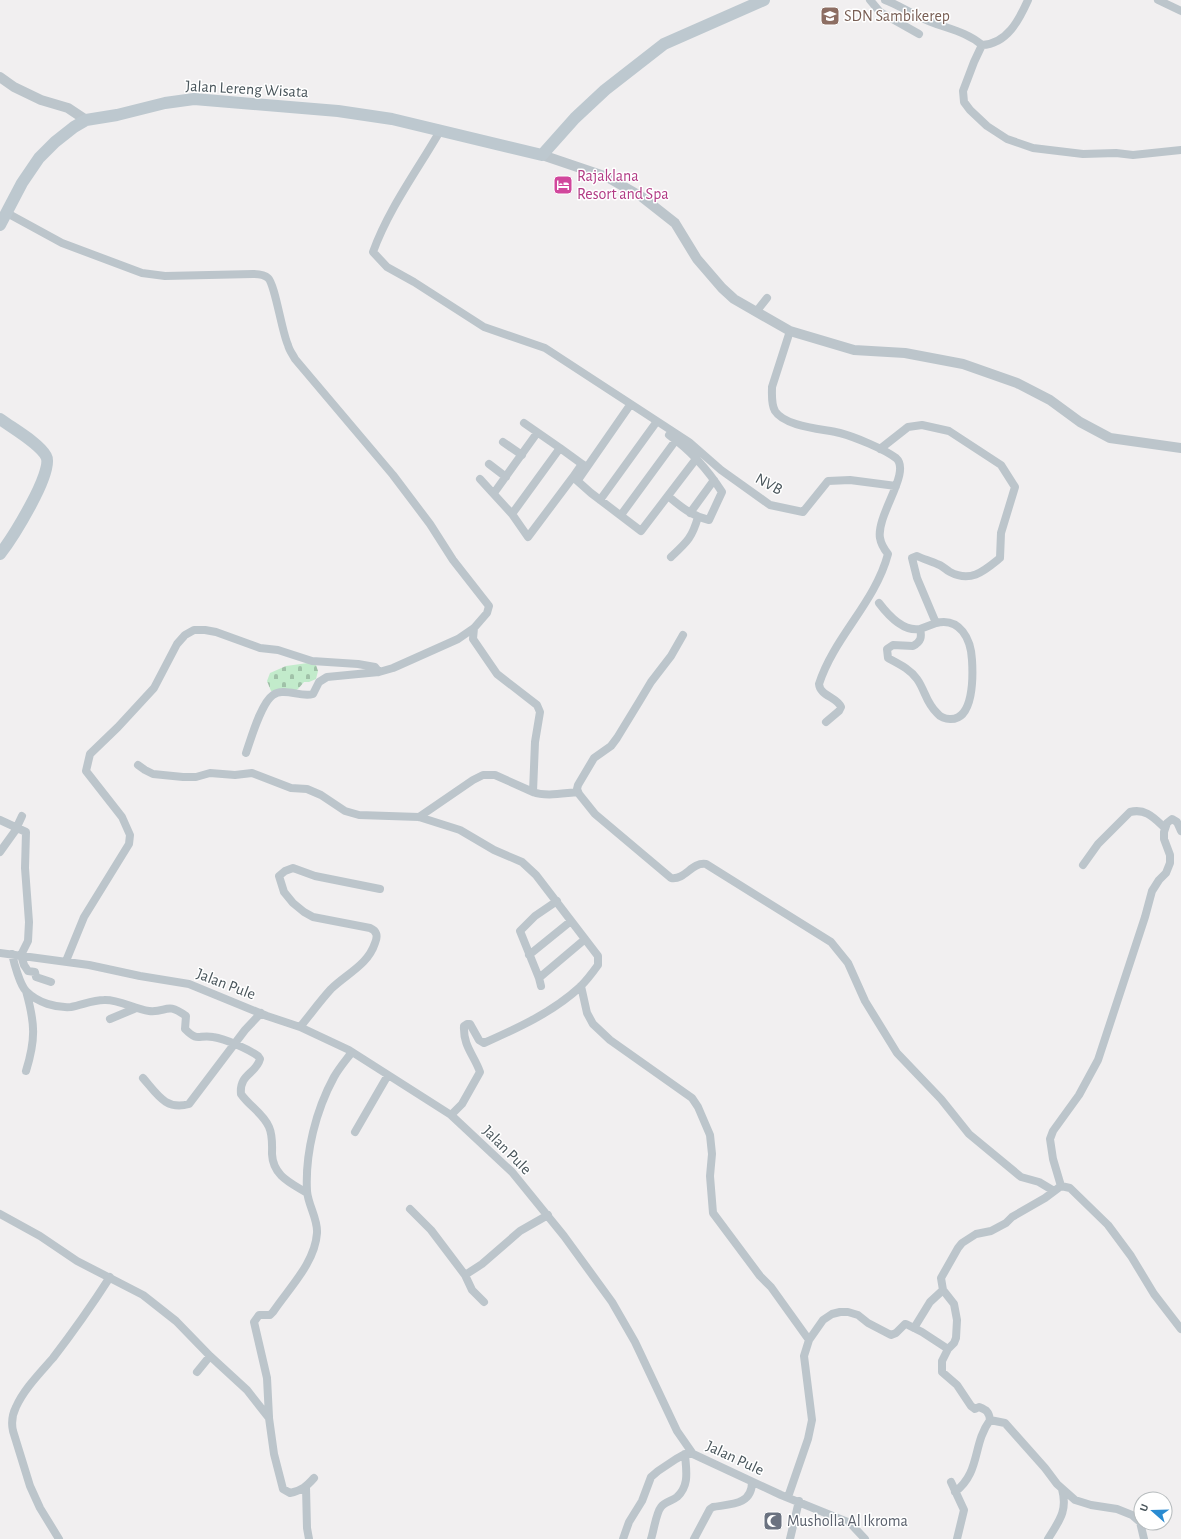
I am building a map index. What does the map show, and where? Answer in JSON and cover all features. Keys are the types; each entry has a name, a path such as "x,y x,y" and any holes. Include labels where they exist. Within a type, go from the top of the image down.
{"main road":[{"path":"542,155 575,118 605,90 664,44 764,0"},
{"name":"Jalan Lereng Wisata","path":"0,226 22,183 39,158 66,132 86,120 117,115 165,102 194,99 338,111 392,119 542,155"},
{"path":"0,419 43,452 47,457 48,462 43,479 10,541 1,551"}],"street":[{"path":"870,0 880,12 919,34"},
{"path":"885,0 896,4 930,22 973,37 982,45"},
{"path":"982,45 988,44 1005,36 1015,25 1028,0"},
{"path":"1158,0 1181,11"},
{"path":"982,45 963,91 964,102 970,110 987,126 1007,139 1033,148 1083,154 1116,153 1133,155 1181,150"},
{"path":"0,77 14,87 41,100 68,108 86,120"},
{"path":"440,131 392,209 379,234 373,252 387,267 414,282 484,327 545,348 616,395 628,408 676,440 696,459 722,492 709,520 690,513 668,496"},
{"path":"542,155 607,177 642,197 675,224 697,259 722,288 734,299 790,331 854,350 905,353 963,364 1017,383 1050,400 1080,422 1110,438 1181,448"},
{"path":"7,213 62,243 142,273 165,276 262,274 268,277 273,286 288,346 295,359 393,475 430,524 453,560 489,606 487,613 474,628 430,652 393,668 378,672 327,677 319,682 312,694 308,696 290,692 272,695 256,723 246,754"},
{"path":"756,312 767,298"},
{"path":"790,331 772,387 772,395 776,412 786,420 794,423 844,434 880,449 899,461 901,470 880,526 879,537 881,544 888,554 885,565 873,592 840,641 819,684 822,691 838,702 841,706 839,712 826,722"},
{"name":"NVB","path":"616,395 689,442 722,470 770,505 802,512 828,481 850,480 896,486"},
{"path":"480,479 512,514 528,537 575,479 628,408"},
{"path":"524,424 585,466"},
{"path":"600,500 654,424"},
{"path":"880,449 908,427 922,425 949,431 1001,465 1015,487 1001,533 1000,558 986,570 970,577 961,576 949,572 938,564 917,556 912,558 917,578 936,624"},
{"path":"494,493 537,433"},
{"path":"621,515 676,440"},
{"path":"503,442 522,455"},
{"path":"512,514 560,448"},
{"path":"575,479 641,531 696,459"},
{"path":"489,464 506,477"},
{"path":"690,513 714,480"},
{"path":"671,557 693,534 698,517"},
{"path":"879,603 890,616 910,629 920,629 949,621 957,625 963,632 968,642 972,657 972,691 962,716 958,718 948,719 937,714 926,699 918,680 904,666 888,658 887,649 893,645 913,646 917,644 922,636 920,629"},
{"path":"474,628 474,639 497,674 537,705 540,712 535,742 533,792"},
{"path":"66,962 84,918 129,844 130,835 122,817 86,771 90,754 118,727 154,688 177,644 185,635 194,630 205,630 260,648 278,650 312,661 358,664 375,667 378,672"},
{"path":"683,635 671,656 638,702 617,738 611,746 594,758 579,782 578,792 595,814 671,878 676,879 681,877 696,865 701,863 706,864 831,942 848,963 865,1001 897,1053 941,1099 969,1134 1020,1177 1039,1182 1054,1191"},
{"path":"138,765 153,774 168,776 196,777 210,773 235,775 252,773 290,788 307,789 321,794 345,811 359,815 419,818 460,830 494,850 522,862 536,875 557,901 584,940 598,956 598,965 581,986 545,1014 522,1024 514,1030 484,1042 479,1040 470,1024 466,1024 464,1026 464,1039 480,1072 462,1104 451,1115"},
{"path":"419,818 473,780 483,776 495,775 538,794 578,792"},
{"path":"1083,864 1098,844 1130,812 1138,810 1148,812 1165,828"},
{"path":"0,852 17,828 22,816"},
{"path":"1061,1186 1053,1159 1050,1139 1053,1131 1079,1096 1098,1060 1145,917 1152,891 1159,880 1166,873 1170,863 1170,855 1164,839 1165,828 1168,821 1172,819 1177,822 1181,831"},
{"path":"0,820 26,832 25,868 29,922 28,941 21,955 24,965 28,971 34,972 36,977 51,982"},
{"path":"300,1027 332,988 362,964 374,948 377,934 375,930 370,928 313,916 304,912 293,903 284,892 279,876 284,871 293,868 315,876 380,889"},
{"path":"557,901 536,916 520,931 540,982 584,940"},
{"path":"529,955 571,922"},
{"name":"Jalan Pule","path":"0,953 89,965 140,976 189,984 300,1027 352,1052 451,1115 512,1172 548,1215 612,1302 635,1342 689,1454 781,1495 799,1501 850,1523 865,1539"},
{"path":"12,954 26,991 33,1017 34,1032 32,1052 26,1070"},
{"path":"581,986 587,1013 593,1024 610,1040 692,1098 698,1107 710,1135 712,1154 710,1176 713,1213 760,1276 771,1287 809,1340"},
{"path":"26,991 48,1005 59,1007 72,1007 106,1000 134,1009 153,1011 176,1009 186,1016 185,1029 191,1036 199,1038 211,1036 255,1054 260,1059 257,1065 242,1082 241,1094 261,1115 269,1126 272,1139 274,1166 278,1174 307,1194"},
{"path":"110,1019 134,1009"},
{"path":"143,1078 168,1104 176,1106 189,1104 245,1030 261,1013"},
{"path":"314,1478 306,1487 290,1493 283,1489 274,1454 269,1418 267,1378 254,1322 259,1315 270,1315 273,1312 309,1258 317,1232 307,1194 308,1161 314,1130 319,1111 335,1075 352,1052"},
{"path":"355,1132 388,1075"},
{"path":"955,1492 967,1481 981,1436 990,1420 988,1412 985,1409 978,1407 975,1409 971,1406 957,1385 942,1372 942,1361 956,1338 957,1320 954,1304 943,1290 941,1278 947,1265 962,1243 976,1234 991,1231 1006,1223 1012,1217 1045,1198 1061,1186 1067,1186 1108,1225 1131,1256 1154,1294 1181,1329"},
{"path":"410,1209 431,1230 465,1275 472,1290 484,1302"},
{"path":"0,1214 40,1236 77,1261 144,1295 176,1321 210,1356 247,1390 269,1418"},
{"path":"465,1275 482,1264 520,1231 548,1215"},
{"path":"59,1539 40,1508 30,1486 11,1424 12,1416 20,1400 88,1311 110,1277"},
{"path":"914,1328 930,1302 943,1290"},
{"path":"788,1497 808,1439 812,1420 804,1356 809,1340 823,1320 832,1314 848,1312 858,1315 873,1326 891,1335 896,1333 905,1324 948,1349"},
{"path":"198,1372 210,1356"},
{"path":"990,1420 1005,1423 1045,1468 1057,1484 1075,1500 1091,1505 1117,1509 1132,1515 1140,1522 1144,1539"},
{"path":"623,1539 629,1522 642,1501 651,1477 658,1470 689,1454"},
{"path":"651,1539 661,1506 675,1498 685,1486 687,1480 689,1454"},
{"path":"694,1539 710,1509 745,1500 749,1496 752,1489 752,1482"},
{"path":"951,1482 964,1510 957,1539"},
{"path":"306,1487 306,1514 309,1539"},
{"path":"1048,1539 1062,1515 1065,1504 1062,1489"},
{"path":"790,1539 799,1501"}],"green space":[{"path":"308,663 316,665 318,671 316,679 309,682 304,682 298,689 290,694 271,691 267,681 270,673 286,666"}],"place":[{"name":"SDN Sambikerep","path":"830,16"},
{"name":"Rajaklana Resort and Spa","path":"563,185"},
{"name":"Musholla Al Ikroma","path":"773,1521"}]}
